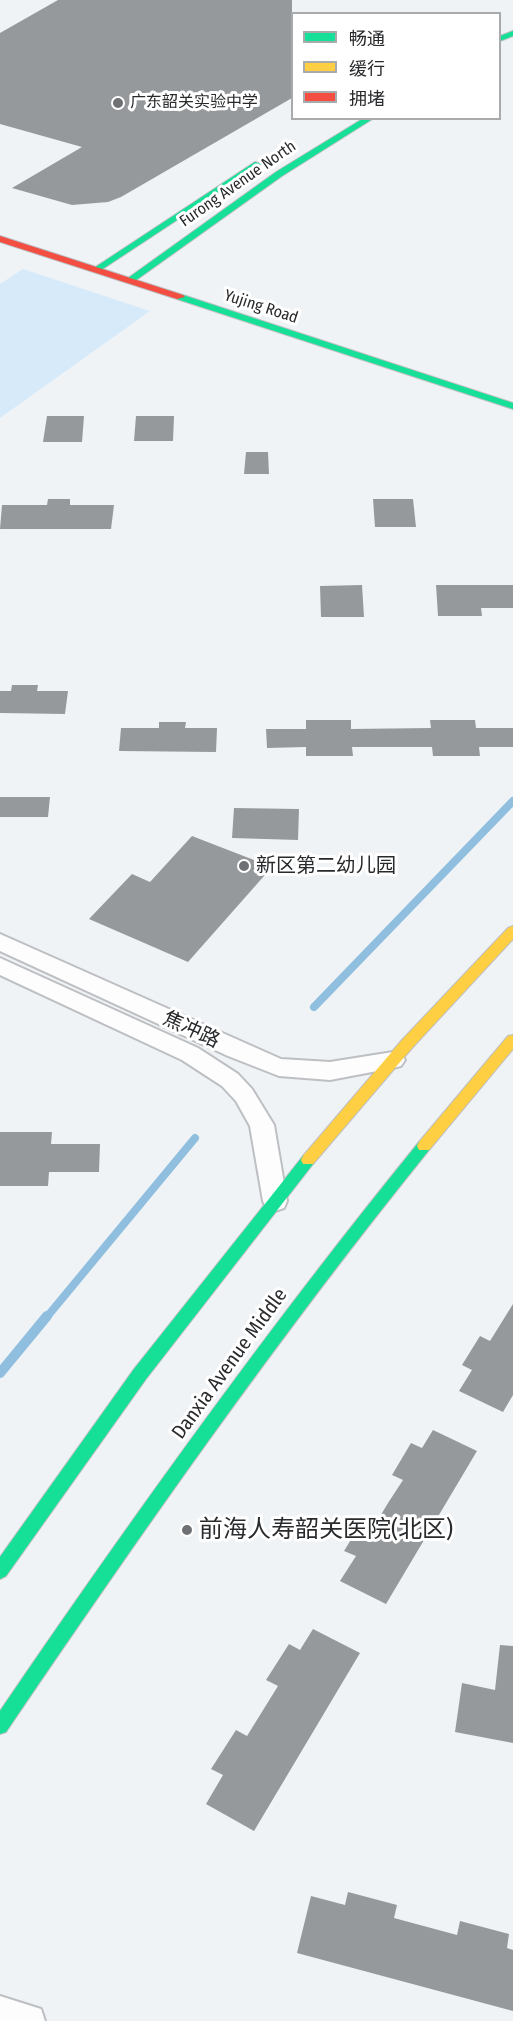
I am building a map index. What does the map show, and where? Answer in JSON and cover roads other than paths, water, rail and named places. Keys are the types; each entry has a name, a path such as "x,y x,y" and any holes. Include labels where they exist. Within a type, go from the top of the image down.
{"main road":[{"name":"Furong Avenue North","path":"129,281 279,174 367,120"},
{"name":"Furong Avenue North","path":"95,270 268,158"},
{"name":"Yujing Road","path":"0,239 513,406"},
{"path":"89,252 166,277"},
{"path":"0,1571 114,1410 275,1201 393,1060 513,931"},
{"name":"Danxia Avenue Middle","path":"0,1726 193,1448 305,1294 415,1156 513,1040"}],"street":[{"name":"焦冲路","path":"0,942 236,1050 279,1067 330,1071 393,1060"},
{"name":"焦冲路","path":"0,966 190,1054 230,1080 244,1095 262,1125 275,1201"},
{"path":"0,2013 30,2021"}],"waterway":[{"path":"314,1007 513,801"},
{"path":"46,1318 195,1138"},
{"path":"0,1373 47,1316"}],"place":[{"name":"广东韶关实验中学","path":"118,103"},
{"name":"新区第二幼儿园","path":"244,866"},
{"name":"前海人寿韶关医院(北区)","path":"187,1530"}]}
